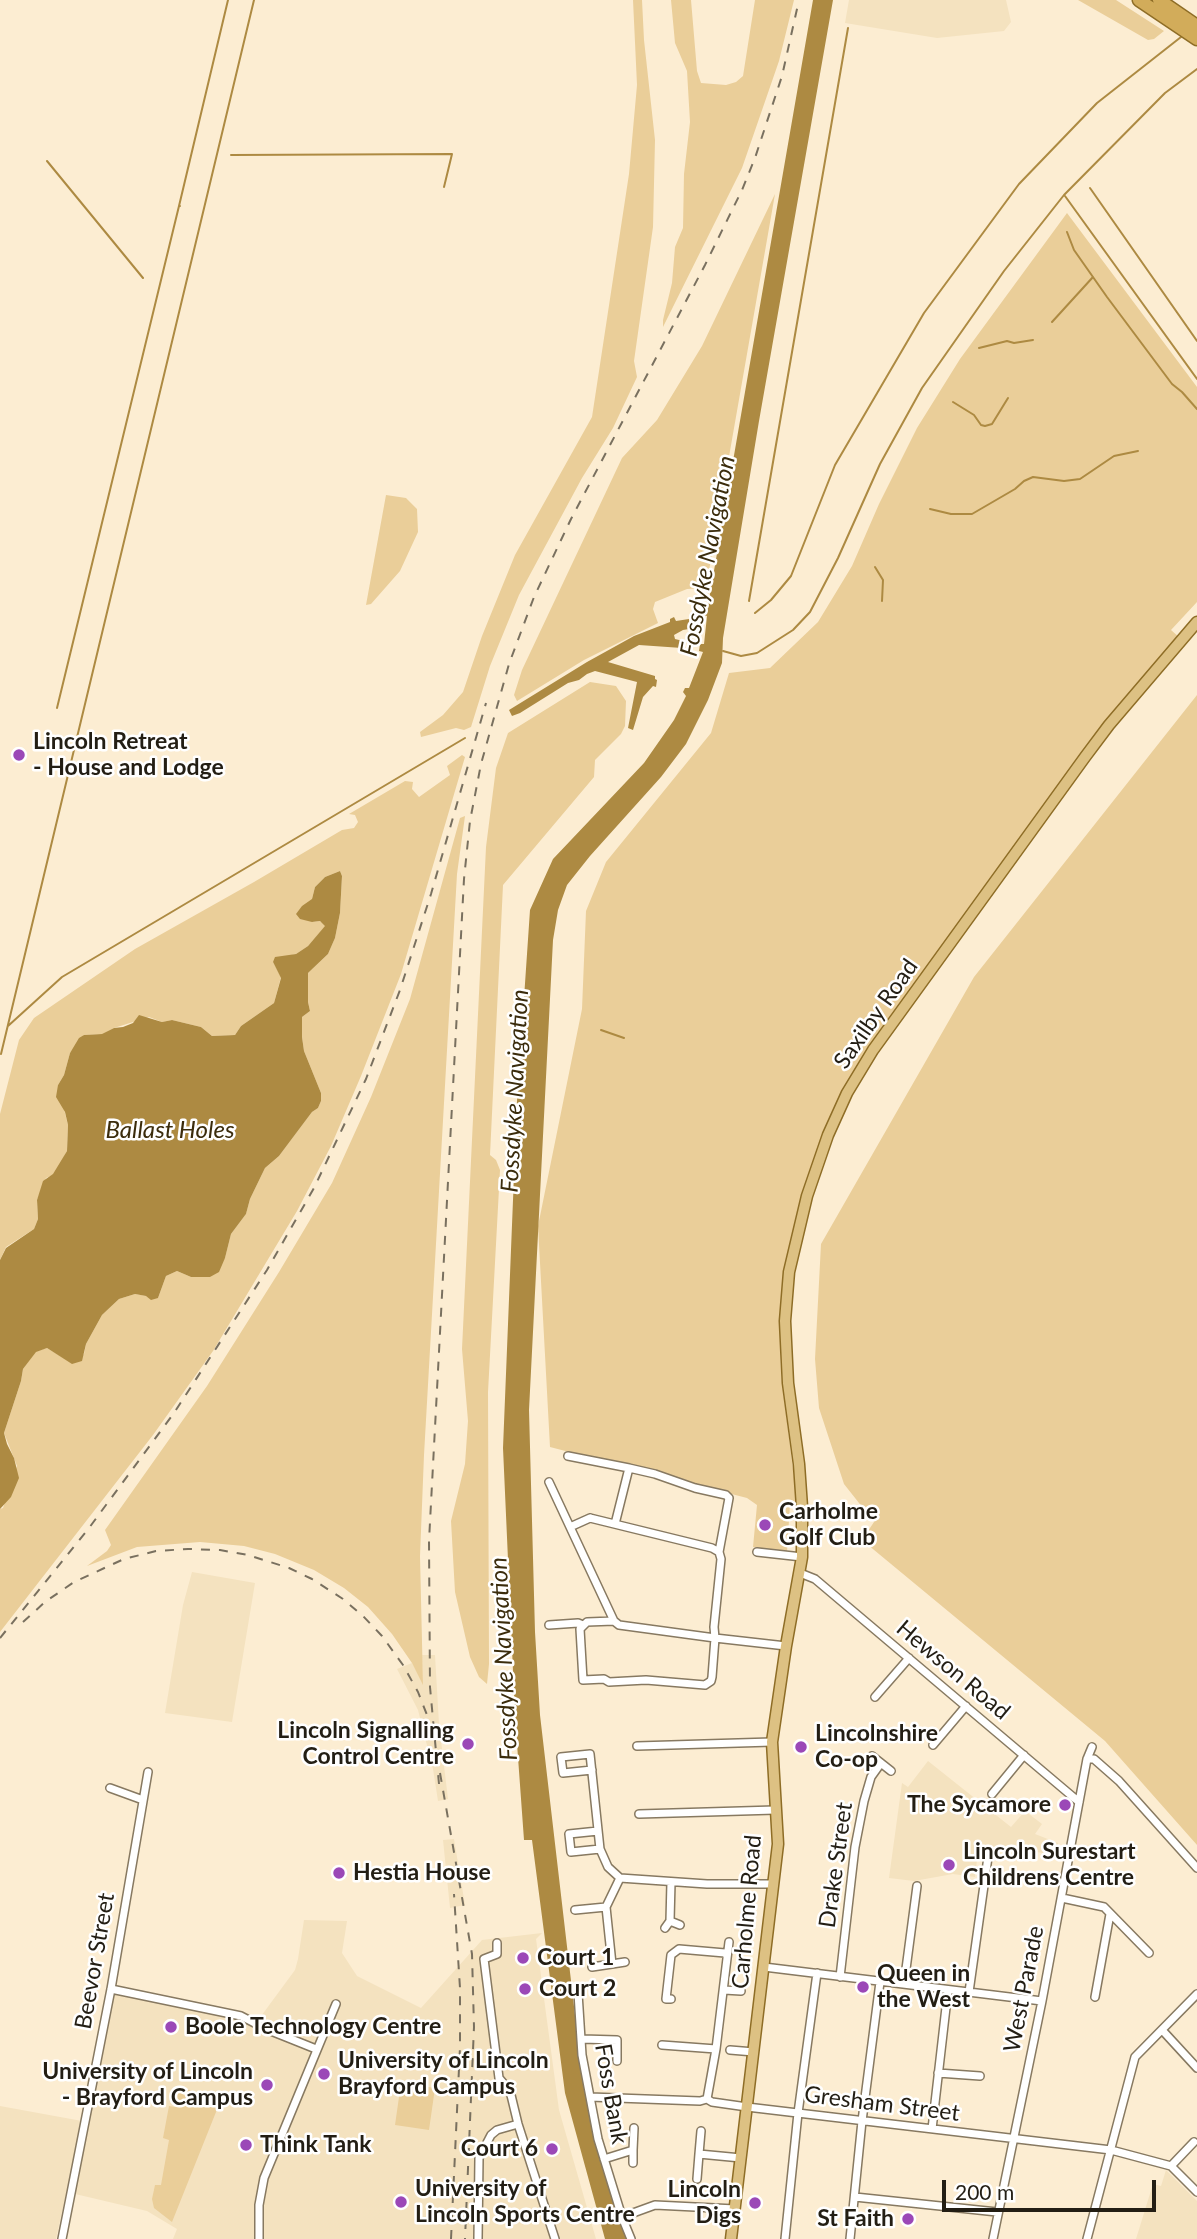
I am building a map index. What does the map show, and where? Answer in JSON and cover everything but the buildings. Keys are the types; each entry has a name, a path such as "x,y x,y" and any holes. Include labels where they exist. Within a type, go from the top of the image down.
{"highway":[{"path":"1139,0 1197,26"},
{"path":"1159,0 1197,39"}],"main road":[{"name":"Saxilby Road","path":"802,1507 788,1383 785,1321 789,1272 796,1241 807,1196 828,1135 856,1078 883,1035 1084,757 1197,622"},
{"name":"Carholme Road","path":"731,2239 778,1844 772,1742 800,1573 802,1507"}],"street":[{"path":"568,1456 629,1468 726,1495 729,1502 719,1552 721,1559 711,1681 705,1685 646,1680 583,1680 580,1629 587,1622 614,1621"},
{"path":"615,1524 629,1468"},
{"path":"549,1482 614,1621 619,1625 786,1646"},
{"path":"570,1527 590,1518 719,1552"},
{"path":"757,1552 802,1557"},
{"name":"Hewson Road","path":"800,1573 811,1576 1079,1802"},
{"path":"549,1625 583,1625"},
{"path":"875,1697 909,1658"},
{"path":"933,1745 966,1706"},
{"path":"637,1746 772,1742"},
{"name":"West Parade","path":"993,2239 1042,2001 1087,1759 1092,1747"},
{"path":"592,1770 563,1773 561,1756 590,1754 592,1770 600,1849 608,1867 620,1878 774,1884"},
{"path":"992,1794 1024,1755"},
{"path":"872,1756 891,1771"},
{"path":"1087,1759 1094,1759 1119,1781 1197,1868"},
{"name":"Drake Street","path":"840,1977 855,1847 871,1777 881,1763"},
{"name":"Beevor Street","path":"62,2239 111,1989 148,1772"},
{"path":"110,1788 143,1800"},
{"path":"639,1814 775,1810"},
{"path":"598,1831 569,1834 570,1844 571,1852 600,1849"},
{"path":"969,1992 989,1857"},
{"path":"612,1964 606,1907 620,1878"},
{"path":"665,1928 670,1921 671,1882"},
{"path":"904,1984 917,1885"},
{"path":"1062,1898 1099,1905 1149,1953"},
{"path":"575,1910 606,1907"},
{"path":"1095,1997 1110,1914"},
{"path":"670,1921 680,1925"},
{"path":"707,2099 729,1942"},
{"path":"497,1943 498,1954 484,1959 499,2078 510,2091 555,2239"},
{"path":"671,1999 666,1999 671,1955 679,1949 725,1953 727,1956"},
{"path":"592,1967 625,1962"},
{"path":"764,1967 1042,2001"},
{"path":"785,2239 798,2113 817,1973"},
{"path":"850,2239 880,1982"},
{"path":"111,1989 241,2016 265,2029 316,2049"},
{"path":"724,1990 741,1991"},
{"path":"932,2129 948,1990"},
{"name":"Foss Bank","path":"578,1993 582,2055 590,2098 604,2158 631,2239"},
{"path":"1087,2239 1135,2057 1197,1994"},
{"path":"259,2239 259,2206 264,2178 336,2004"},
{"path":"1163,2031 1197,2068"},
{"path":"582,2039 617,2040 617,2061"},
{"path":"662,2045 716,2049"},
{"path":"730,2050 754,2052"},
{"path":"938,2073 980,2076"},
{"name":"Gresham Street","path":"590,2098 707,2099 747,2107 1111,2150 1171,2166"},
{"path":"478,2239 479,2158 491,2135 497,2130 518,2124"},
{"path":"633,2164 634,2128"},
{"path":"697,2179 701,2131"},
{"path":"1194,2142 1171,2166 1197,2192"},
{"path":"604,2158 633,2150"},
{"path":"699,2154 741,2158"},
{"path":"855,2197 997,2212"},
{"path":"622,2217 655,2205 735,2209"}],"shaded area":[{"path":"633,0 642,0 655,140 653,227 634,361 637,377 613,428 582,478 519,595 490,666 471,727 421,737 420,732 443,715 463,692 482,636 515,555 592,417 629,174 637,85"},
{"path":"671,0 691,0 697,71 701,83 726,85 743,76 755,0 794,0 779,61 742,168 663,327 672,283 675,247 683,228 684,174 690,122 687,71 675,43"},
{"path":"849,0 1006,0 1011,22 1004,31 937,38 845,23"},
{"path":"1078,0 1116,0 1164,31 1148,40"},
{"path":"775,194 706,588 687,589 655,602 653,609 658,623 584,660 517,701 514,695 522,670 622,458 657,420 702,346"},
{"name":"Carholme Golf Club","path":"1067,213 1197,387 1197,602 1171,630 1180,638 1037,814 964,915 842,1096 784,1288 780,1335 781,1374 797,1501 790,1504 787,1552 753,1547 757,1505 747,1498 550,1447 538,1226 582,1009 586,911 606,862 711,733 729,673 770,668 818,622 852,566 917,428 960,359"},
{"path":"386,495 406,498 417,509 418,532 400,571 371,604 366,605"},
{"path":"590,682 616,686 626,701 625,726 621,734 595,760 594,777 503,885 490,1155 496,1160 500,1170 488,1392 487,1684 479,1677 470,1657 455,1592 451,1521 465,1464 468,1421 462,1349 486,847 496,768 508,733"},
{"path":"1197,695 1197,1845 1105,1741 862,1540 874,1522 844,1484 819,1408 815,1359 821,1244 974,977"},
{"path":"462,755 465,757 401,974 331,1146 297,1211 213,1351 153,1435 0,1632 0,1509 3,1508 17,1466 4,1433 23,1369 36,1351 47,1348 72,1363 84,1354 86,1344 102,1315 119,1299 135,1294 158,1298 166,1276 177,1271 191,1277 210,1277 225,1258 231,1234 246,1214 265,1168 279,1156 321,1101 321,1093 304,1051 302,1017 310,1011 308,973 328,954 335,938 340,913 340,871 325,877 315,887 312,922 320,921 326,926 308,946 296,954 273,962 281,977 274,1003 241,1026 235,1035 212,1036 201,1027 172,1020 162,1022 149,1017 103,1034 84,1035 70,1053 64,1075 58,1085 68,1125 67,1151 53,1175 46,1178 37,1200 38,1219 34,1229 6,1247 0,1260 0,1114 19,1040 34,1018 135,949 342,830 354,828 358,822 355,815 349,814 405,781 413,782 412,789 419,797 450,775 447,766"},
{"path":"465,816 457,874 424,1455 420,1556 423,1685 392,1634 368,1607 344,1588 314,1570 275,1554 244,1546 200,1542 137,1547 87,1566 111,1545 105,1530 207,1386 332,1183 371,1097 410,999 460,818"},
{"path":"192,1572 255,1583 232,1722 165,1713 183,1605"},
{"path":"422,1655 435,1655 439,1724 448,1799 438,1801 418,1710 397,1669 412,1663 423,1683"},
{"path":"928,1761 1011,1827 1025,1811 1042,1824 1035,1834 1058,1843 1056,1855 997,1846 997,1849 986,1852 985,1856 977,1860 975,1877 953,1874 914,1881 889,1878 902,1783 908,1787"},
{"path":"454,1839 465,1905 450,1908 443,1840"},
{"name":"University of Lincoln - Brayford Campus","path":"304,1920 347,1921 342,1953 357,1976 421,2008 482,1940 542,1933 536,1939 559,2110 596,2239 173,2239 177,2229 147,2211 71,2193 111,1989 256,2023 295,1970"},
{"path":"401,2083 435,2088 429,2130 395,2125"},
{"path":"178,2088 222,2097 172,2222 154,2208 152,2199 155,2185 161,2185 169,2140 163,2138 169,2106 175,2107"},
{"path":"0,2106 82,2121 56,2239 0,2239"},
{"path":"1166,2170 1197,2201 1197,2239 1136,2239 1153,2184 1161,2186"}],"water":[{"path":"813,0 833,0 759,421 723,638 722,663 708,700 686,744 661,777 567,885 558,910 553,940 529,1410 535,1632 540,1715 582,2075 628,2239 605,2239 565,2093 532,1840 524,1840 515,1716 503,1448 517,1101 530,910 553,859 644,763 674,720 686,696 683,692 685,688 689,688 703,652 699,651 700,644 704,644 707,616 704,611 707,611"},
{"path":"674,617 676,621 689,619 689,629 674,635 675,639 683,641 682,648 639,645 608,662 655,676 657,680 656,687 653,686 643,697 633,730 628,728 637,682 595,671 568,683 512,716 509,710 587,662 634,636 670,622"},
{"name":"Ballast Holes","path":"340,871 340,913 335,938 328,954 308,973 310,1011 302,1017 304,1051 321,1093 318,1108 312,1112 279,1156 265,1168 246,1214 231,1234 219,1272 210,1277 191,1277 177,1271 166,1276 158,1298 151,1300 135,1294 119,1299 102,1315 86,1344 82,1361 72,1364 47,1348 36,1352 23,1369 4,1433 19,1478 11,1497 0,1509 0,1260 6,1248 34,1229 38,1219 37,1200 43,1181 53,1174 67,1151 68,1125 65,1112 56,1097 70,1053 79,1038 84,1035 102,1034 123,1027 133,1023 139,1015 162,1022 172,1020 201,1027 212,1036 235,1035 241,1026 274,1003 281,978 273,962 275,957 296,954 308,946 325,926 320,921 300,919 296,914 312,899 315,887 325,877"}],"waterway":[{"path":"180,206 228,0"},
{"path":"1,1054 254,0"},
{"path":"749,601 848,28"},
{"path":"755,613 771,600 791,576 835,465 924,313 1019,184 1097,103 1181,37"},
{"path":"723,651 741,656 757,653 793,630 810,612 838,558 880,464 922,388 1004,271 1064,195 1165,93 1197,69"},
{"path":"231,155 452,154 444,187"},
{"path":"47,161 143,278"},
{"path":"1090,188 1197,341"},
{"path":"1065,196 1197,379"},
{"path":"57,708 179,206"},
{"path":"1067,232 1074,250 1107,297 1172,384 1197,409"},
{"path":"1052,322 1093,277"},
{"path":"979,348 1007,341 1014,343 1033,340"},
{"path":"953,402 974,415 981,425 985,426 992,424 1008,398"},
{"path":"930,509 951,514 972,514 1033,477 1064,481 1080,479 1114,456 1138,451"},
{"path":"875,567 883,580 882,601"},
{"path":"8,1026 62,977 465,738"},
{"path":"601,1030 624,1038"}],"railway":[{"path":"439,1784 430,1687 429,1541 464,879 470,821 481,764 509,664 534,597 571,519 742,190 782,76 799,0"},
{"path":"0,1638 89,1528 174,1413 267,1270 314,1188 366,1079 400,990 431,894 486,703"},
{"path":"23,1622 45,1602 74,1582 124,1559 156,1551 188,1549 220,1550 248,1555 289,1568 312,1579 363,1616 403,1665 427,1715"},
{"path":"440,1773 472,1954 474,2027 465,2239"},
{"path":"451,2239 460,2047 460,1988 454,1894"}],"place":[{"name":"Lincoln Retreat - House and Lodge","path":"19,755"},
{"name":"Carholme Golf Club","path":"765,1525"},
{"name":"Lincoln Signalling Control Centre","path":"468,1744"},
{"name":"Lincolnshire Co-op","path":"801,1747"},
{"name":"The Sycamore","path":"1065,1805"},
{"name":"Lincoln Surestart Childrens Centre","path":"949,1865"},
{"name":"Hestia House","path":"339,1873"},
{"name":"Court 1","path":"523,1958"},
{"name":"Queen in the West","path":"863,1987"},
{"name":"Court 2","path":"525,1989"},
{"name":"Boole Technology Centre","path":"171,2027"},
{"name":"University of Lincoln Brayford Campus","path":"324,2074"},
{"name":"University of Lincoln - Brayford Campus","path":"267,2085"},
{"name":"Think Tank","path":"246,2145"},
{"name":"Court 6","path":"552,2149"},
{"name":"University of Lincoln Sports Centre","path":"401,2202"},
{"name":"Lincoln Digs","path":"755,2203"},
{"name":"St Faith","path":"908,2219"}],"water label":[{"name":"Fossdyke Navigation","path":"708,556"},
{"name":"Fossdyke Navigation","path":"515,1091"},
{"name":"Fossdyke Navigation","path":"504,1659"}]}
